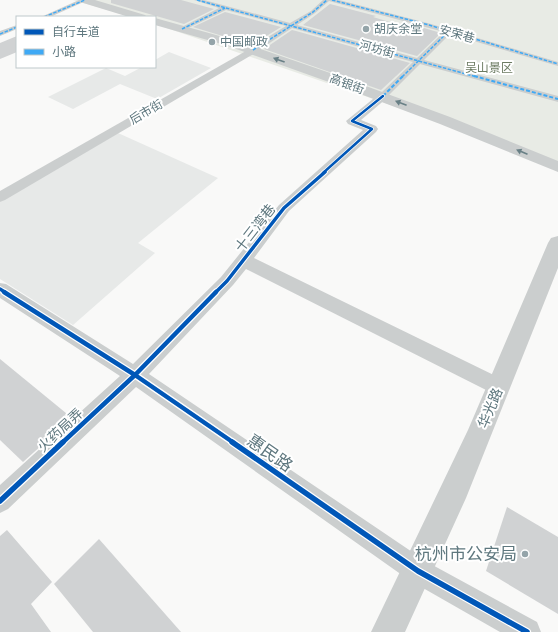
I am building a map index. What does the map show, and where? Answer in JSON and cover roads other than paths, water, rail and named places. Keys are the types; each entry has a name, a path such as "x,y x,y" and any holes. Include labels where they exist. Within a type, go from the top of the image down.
{"street":[{"path":"46,16 84,0 138,16"},
{"name":"河坊街","path":"197,0 558,100"},
{"name":"后市街","path":"0,197 253,50 314,12 327,0"},
{"name":"安荣巷","path":"332,0 449,31 558,64"},
{"path":"182,29 224,8"},
{"name":"高银街","path":"156,21 253,50 383,96 468,128 558,167"},
{"path":"0,34 16,27"},
{"path":"383,96 449,31"},
{"name":"十三湾巷","path":"135,375 227,281 284,208 372,130 352,121 383,96"},
{"name":"华光路","path":"388,632 418,572 499,387 558,243"},
{"path":"243,260 499,387"},
{"name":"惠民路","path":"0,289 135,375 418,572 528,632"},
{"name":"火药局弄","path":"0,501 135,375"}],"place":[{"name":"胡庆余堂","path":"366,29"},
{"name":"中国邮政","path":"212,42"},
{"name":"杭州市公安局","path":"525,554"}],"park label":[{"name":"吴山景区","path":"489,68"}]}
